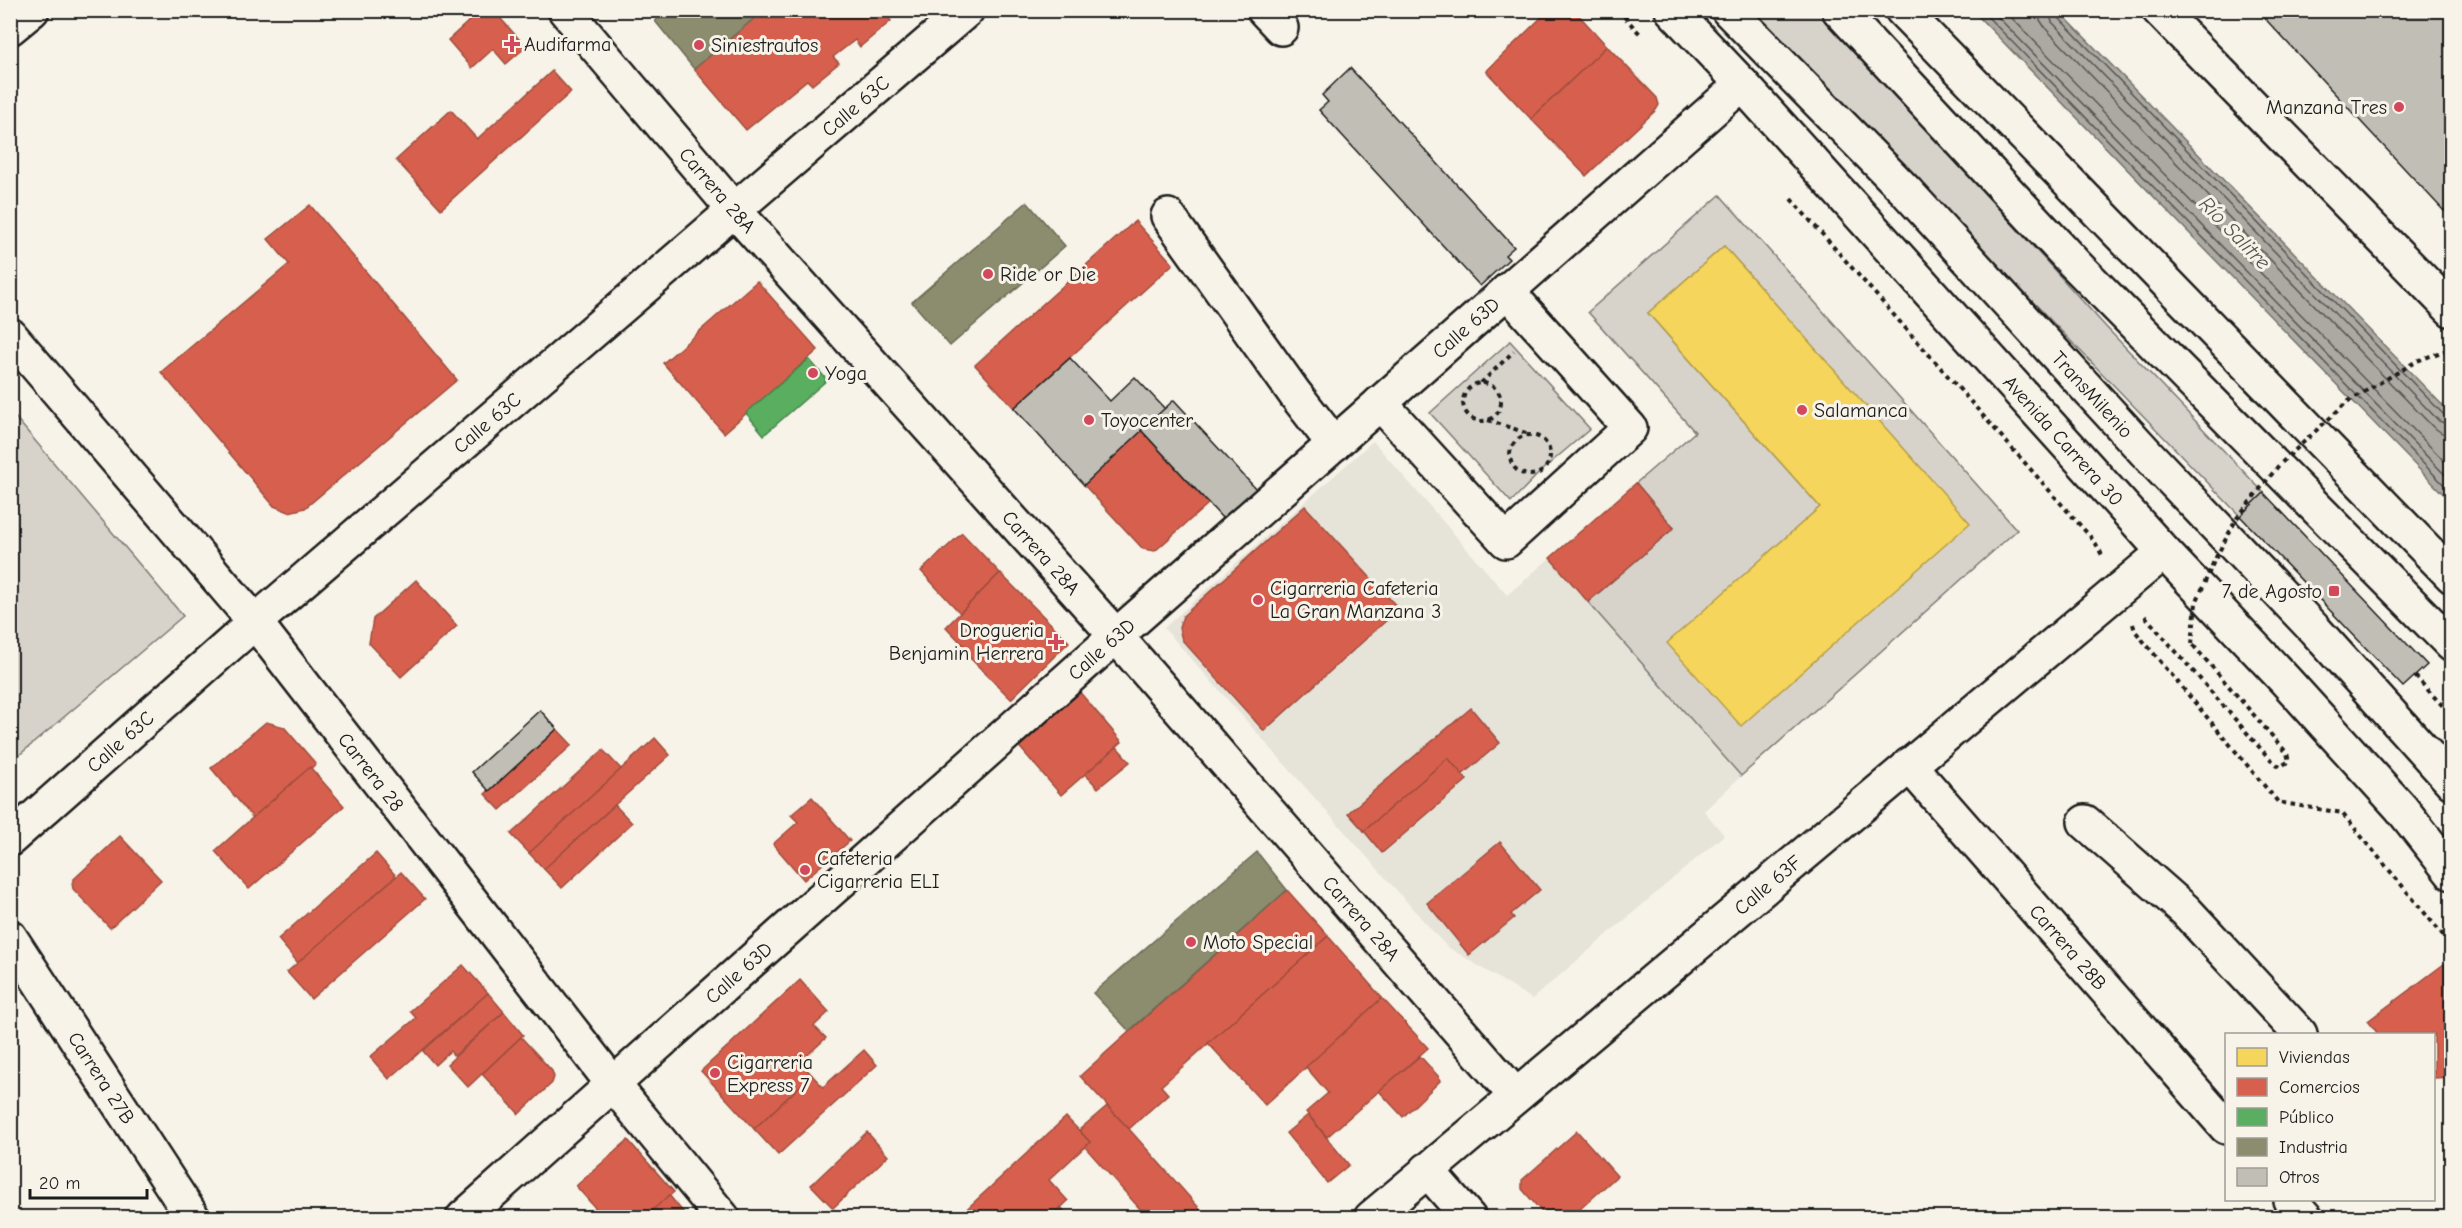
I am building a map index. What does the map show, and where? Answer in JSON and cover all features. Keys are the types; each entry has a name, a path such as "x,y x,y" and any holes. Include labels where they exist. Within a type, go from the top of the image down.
{"main road":[{"path":"10,28 32,10"},
{"name":"Carrera 28A","path":"565,10 735,212 1116,636 1515,1095"},
{"name":"Calle 63C","path":"10,839 255,622 735,212 967,10"},
{"name":"Avenida Carrera 30","path":"1672,10 1742,84 2164,552 2285,680 2401,808 2451,873"},
{"name":"TransMilenio","path":"1728,10 1905,190 2149,456 2315,630 2451,782"},
{"path":"1839,10 2074,263 2451,645"},
{"path":"1902,10 2451,576"},
{"path":"2159,10 2449,302"},
{"name":"Calle 63D","path":"463,1218 1116,636 1742,84"},
{"path":"1168,216 1295,394 1334,444"},
{"path":"1380,403 1506,541 1630,428 1507,291"},
{"name":"Carrera 28","path":"10,335 255,622 613,1084 723,1218"},
{"name":"Calle 63F","path":"1371,1218 2164,552"},
{"name":"Carrera 28B","path":"1909,765 2225,1123"},
{"path":"2085,822 2185,910 2298,1033"},
{"name":"Carrera 27B","path":"10,937 193,1218"},
{"path":"1427,1170 1469,1218"},
{"path":"2291,1201 2306,1218"}],"path":[{"path":"1618,10 1649,44"},
{"path":"1786,192 2095,542 2120,589 2135,631 2278,802 2342,813 2451,946"},
{"path":"2170,644 2268,757 2280,767 2289,761 2287,753 2192,644 2196,603 2214,561 2237,518 2278,465 2347,402 2417,361 2451,348"},
{"path":"1487,420 1492,418 1500,408 1500,396 1493,386 1475,384 1469,387 1463,398 1465,411 1474,420 1487,420 1533,436 1544,441 1549,459 1542,470 1537,473 1524,474 1514,467 1510,454 1515,442 1520,438 1533,436"},
{"path":"2415,676 2451,716"}],"shaded area":[{"path":"1744,11 1819,11 2106,327 2264,493 2240,516 2010,278"},
{"path":"1720,195 2017,530 1741,776 1588,602 1674,528 1636,483 1695,432 1588,312","holes":["1724,246 1969,523 1668,643 1820,507 1648,313"]},
{"path":"1510,341 1590,429 1542,470 1511,502 1430,413"},
{"path":"10,411 183,616 11,762 10,762"},
{"path":"1373,441 1507,595 1550,558 1741,776 1704,811 1724,835 1532,999 1446,946 1164,628"}],"water":[{"name":"Río Salitre","path":"1973,11 2059,11 2451,414 2451,502"}],"building: Viviendas":[{"name":"Salamanca","path":"1724,246 1970,523 1741,726 1667,643 1820,507 1648,313"}],"building: Comercios":[{"path":"481,10 493,10 526,47 506,64 493,49 472,68 448,40"},
{"path":"764,10 882,10 891,21 860,47 855,40 833,57 839,63 812,85 807,80 746,130 694,69"},
{"path":"1549,10 1574,10 1607,46 1531,119 1486,71"},
{"path":"1607,46 1657,98 1659,105 1586,176 1531,119"},
{"path":"552,71 571,92 441,209 396,160 451,110 477,139"},
{"path":"310,205 457,380 305,508 289,512 274,506 161,372 289,264 268,239"},
{"path":"1135,221 1173,264 1014,408 975,365"},
{"path":"757,281 818,350 724,433 663,363"},
{"path":"1141,430 1208,504 1155,551 1143,549 1084,485"},
{"path":"1636,483 1674,528 1588,602 1550,558"},
{"path":"1305,506 1399,609 1264,731 1182,640 1179,628 1183,616"},
{"path":"962,533 1000,573 960,613 921,571"},
{"path":"1000,573 1069,642 1011,699 965,653 968,650 946,627"},
{"path":"416,580 457,626 401,677 369,643 373,619"},
{"path":"1072,683 1122,742 1061,795 1010,736"},
{"path":"1471,708 1500,743 1462,775 1448,758 1364,831 1348,813"},
{"path":"266,722 284,727 316,764 253,818 211,768"},
{"path":"557,729 572,745 500,810 485,794"},
{"path":"655,738 670,755 544,869 529,853"},
{"path":"1117,747 1130,762 1098,788 1085,774"},
{"path":"603,750 621,769 529,853 511,834"},
{"path":"1448,758 1467,780 1382,853 1364,831"},
{"path":"310,767 344,806 249,889 215,851"},
{"path":"812,797 850,841 804,880 773,844 798,822 791,815"},
{"path":"615,805 632,823 562,888 544,869"},
{"path":"120,836 161,880 110,928 73,889 72,883"},
{"path":"1500,842 1540,890 1511,914 1514,918 1469,955 1427,903"},
{"path":"376,853 396,876 298,963 278,939"},
{"path":"401,872 425,899 311,999 287,972"},
{"path":"1287,890 1328,936 1161,1086 1168,1094 1129,1129 1080,1076"},
{"path":"1328,936 1382,998 1265,1105 1208,1043"},
{"path":"2444,964 2452,974 2452,1077 2435,1078 2435,1033 2377,1033 2368,1021"},
{"path":"463,965 488,993 389,1079 370,1057 416,1018 410,1011"},
{"path":"800,980 829,1012 814,1026 826,1038 800,1062 812,1075 754,1129 701,1071"},
{"path":"488,993 504,1012 454,1056 450,1051 435,1065 423,1051"},
{"path":"1382,998 1428,1048 1327,1137 1306,1112 1328,1093 1306,1067"},
{"path":"504,1012 523,1035 468,1087 447,1064"},
{"path":"521,1037 552,1071 554,1077 552,1083 519,1114 482,1074"},
{"path":"864,1050 877,1065 778,1155 754,1129 812,1075 823,1087"},
{"path":"1420,1056 1440,1081 1403,1117 1379,1091"},
{"path":"1107,1106 1208,1218 1148,1218 1084,1146 1090,1142 1079,1130"},
{"path":"1308,1115 1349,1165 1327,1183 1286,1133"},
{"path":"1066,1117 1090,1142 1049,1180 1068,1201 1050,1218 957,1218"},
{"path":"1577,1131 1617,1176 1570,1218 1547,1218 1522,1189 1522,1180"},
{"path":"867,1132 888,1156 833,1208 811,1185"},
{"path":"628,1140 674,1192 644,1218 604,1218 576,1186"},
{"path":"669,1195 688,1218 644,1218"},
{"path":"1061,1207 1069,1218 1050,1218"}],"building: Público":[{"path":"809,359 827,380 764,435 746,413"}],"building: Industria":[{"name":"Siniestrautos","path":"667,10 764,10 694,69 655,21"},
{"name":"Ride or Die","path":"1027,202 1065,246 950,346 912,302"},
{"name":"Moto Special","path":"1257,852 1287,890 1129,1031 1093,993"}],"building: Otros":[{"name":"Manzana Tres","path":"2257,10 2452,10 2452,204 2444,211"},
{"path":"1350,68 1514,247 1505,255 1509,259 1480,286 1319,110 1328,102 1322,95"},
{"name":"Toyocenter","path":"1070,358 1110,401 1135,377 1165,409 1084,485 1014,408"},
{"path":"1174,400 1256,489 1223,519 1141,430"},
{"name":"7 de Agosto","path":"2264,493 2427,665 2403,687 2240,516"},
{"path":"540,710 557,729 489,791 472,772"}],"place":[{"name":"Audifarma","path":"512,44"},
{"name":"Siniestrautos","path":"699,45"},
{"name":"Manzana Tres","path":"2399,107"},
{"name":"Ride or Die","path":"988,274"},
{"name":"Yoga","path":"813,373"},
{"name":"Salamanca","path":"1802,410"},
{"name":"Toyocenter","path":"1089,420"},
{"name":"7 de Agosto","path":"2334,591"},
{"name":"Cigarreria Cafeteria La Gran Manzana 3","path":"1258,600"},
{"name":"Drogueria Benjamin Herrera","path":"1056,642"},
{"name":"Cafeteria Cigarreria ELI","path":"805,870"},
{"name":"Moto Special","path":"1191,942"},
{"name":"Cigarreria Express 7","path":"715,1073"}]}
